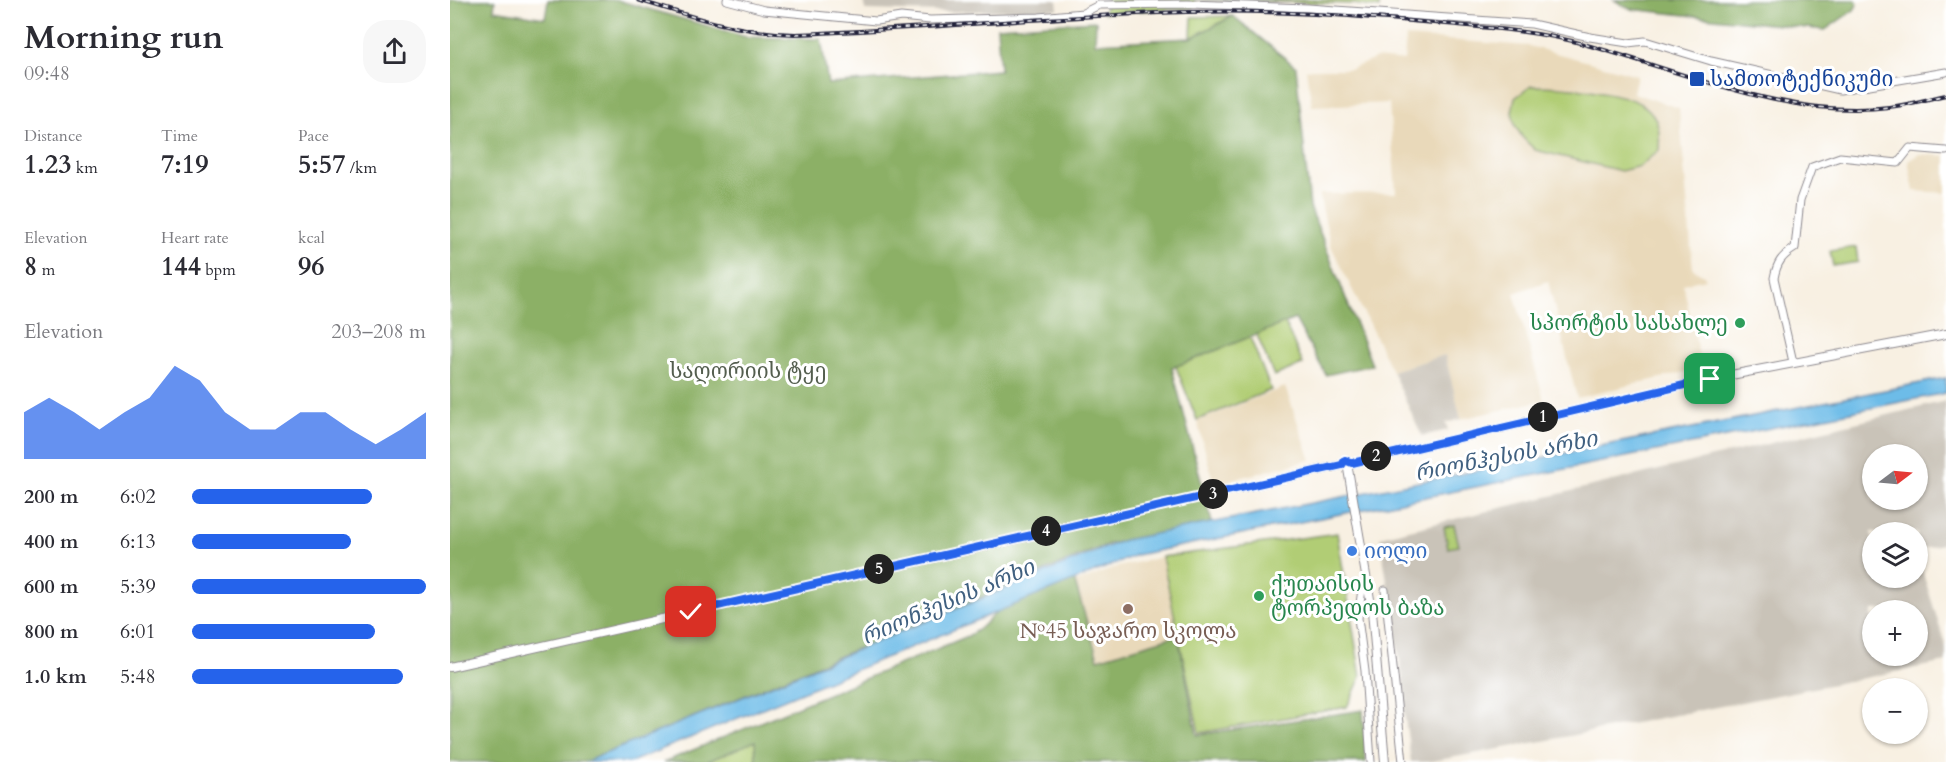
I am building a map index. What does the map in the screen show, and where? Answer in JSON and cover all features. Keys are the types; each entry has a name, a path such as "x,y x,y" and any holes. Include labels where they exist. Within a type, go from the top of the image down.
{"main road":[{"path":"450,667 1347,466 1653,391 1946,334"},
{"path":"1347,466 1368,582 1385,762"}],"street":[{"path":"727,0 764,10 876,21 901,17 951,20 1039,17 1083,13 1099,5 1188,4 1308,8 1532,24 1590,38 1628,43 1645,41 1711,61 1840,90 1946,72"},
{"path":"1793,363 1774,278 1777,264 1783,255 1795,248 1800,200 1812,167 1840,157 1898,163 1910,148 1946,151"},
{"path":"1368,582 1362,591 1358,618 1365,671 1371,762"},
{"path":"1385,590 1403,762"}],"shaded area":[{"path":"864,0 1057,0 1058,9 941,12 865,10"},
{"path":"1406,37 1529,46 1637,75 1633,93 1679,108 1693,269 1704,275 1706,279 1683,284 1702,368 1577,398 1548,281 1514,293 1544,400 1461,419 1445,355 1392,371 1331,246 1319,194 1396,193 1389,103 1312,106 1306,69 1351,69 1377,58 1404,61"},
{"path":"1919,154 1946,156 1946,193 1914,191 1908,161"},
{"path":"1445,355 1461,419 1446,423 1448,430 1422,436 1392,371"},
{"path":"1285,387 1311,460 1214,484 1197,421"},
{"path":"1946,401 1946,543 1928,547 1928,522 1862,522 1862,588 1928,588 1946,647 1946,662 1928,666 1928,600 1862,600 1862,666 1926,666 1428,762 1411,762 1402,696 1405,693 1380,537"},
{"name":"№45 საჯარო სკოლა","path":"1162,557 1178,635 1098,659 1075,583 1117,567"}],"green space":[{"name":"საღორიის ტყე","path":"450,0 495,0 494,10 545,18 548,0 617,0 746,37 821,39 828,84 1000,70 997,27 1096,21 1095,43 1191,38 1233,16 1296,67 1310,207 1372,365 1326,375 1295,319 1172,368 1212,523 1109,544 585,762 450,762"},
{"path":"1106,0 1195,0 1192,8 1104,13"},
{"path":"1195,0 1380,0 1379,8 1353,4"},
{"path":"1614,0 1856,0 1858,3 1854,10 1825,30 1630,9"},
{"path":"1233,16 1191,38 1192,17"},
{"path":"1531,86 1593,90 1640,103 1653,114 1659,134 1659,150 1640,166 1621,171 1535,150 1515,126 1512,112 1515,98"},
{"path":"1856,247 1858,262 1833,266 1830,251"},
{"path":"1284,321 1303,364 1274,376 1256,333"},
{"path":"1248,332 1271,390 1197,420 1174,362"},
{"path":"1454,525 1459,546 1448,548 1444,527"},
{"name":"ქუთაისის ტორპედოს ბაზა","path":"1337,533 1361,677 1347,707 1199,733 1162,557"},
{"path":"1074,579 1098,659 1178,635 1197,735 1363,710 1366,762 756,762 755,741 706,762 664,762 968,636 1000,609"},
{"path":"759,729 774,762 680,762"}],"water":[{"path":"1946,378 1946,393 1136,555 631,762 585,762 1124,540"}],"railway":[{"path":"638,0 735,27 795,34 1186,12 1296,13 1369,18 1506,30 1560,38 1736,91 1813,106 1851,109 1889,107 1946,95"}],"place":[{"name":"სამთოტექნიკუმი","path":"1697,79"},
{"name":"სპორტის სასახლე","path":"1740,323"},
{"name":"იოლი","path":"1352,551"},
{"name":"ქუთაისის ტორპედოს ბაზა","path":"1259,596"},
{"name":"№45 საჯარო სკოლა","path":"1128,609"}],"route":[{"path":"691,612 1342,465 1345,460 1352,463 1408,448 1710,379"}],"water label":[{"name":"რიონჰესის არხი","path":"1506,456"},
{"name":"რიონჰესის არხი","path":"948,602"}]}
